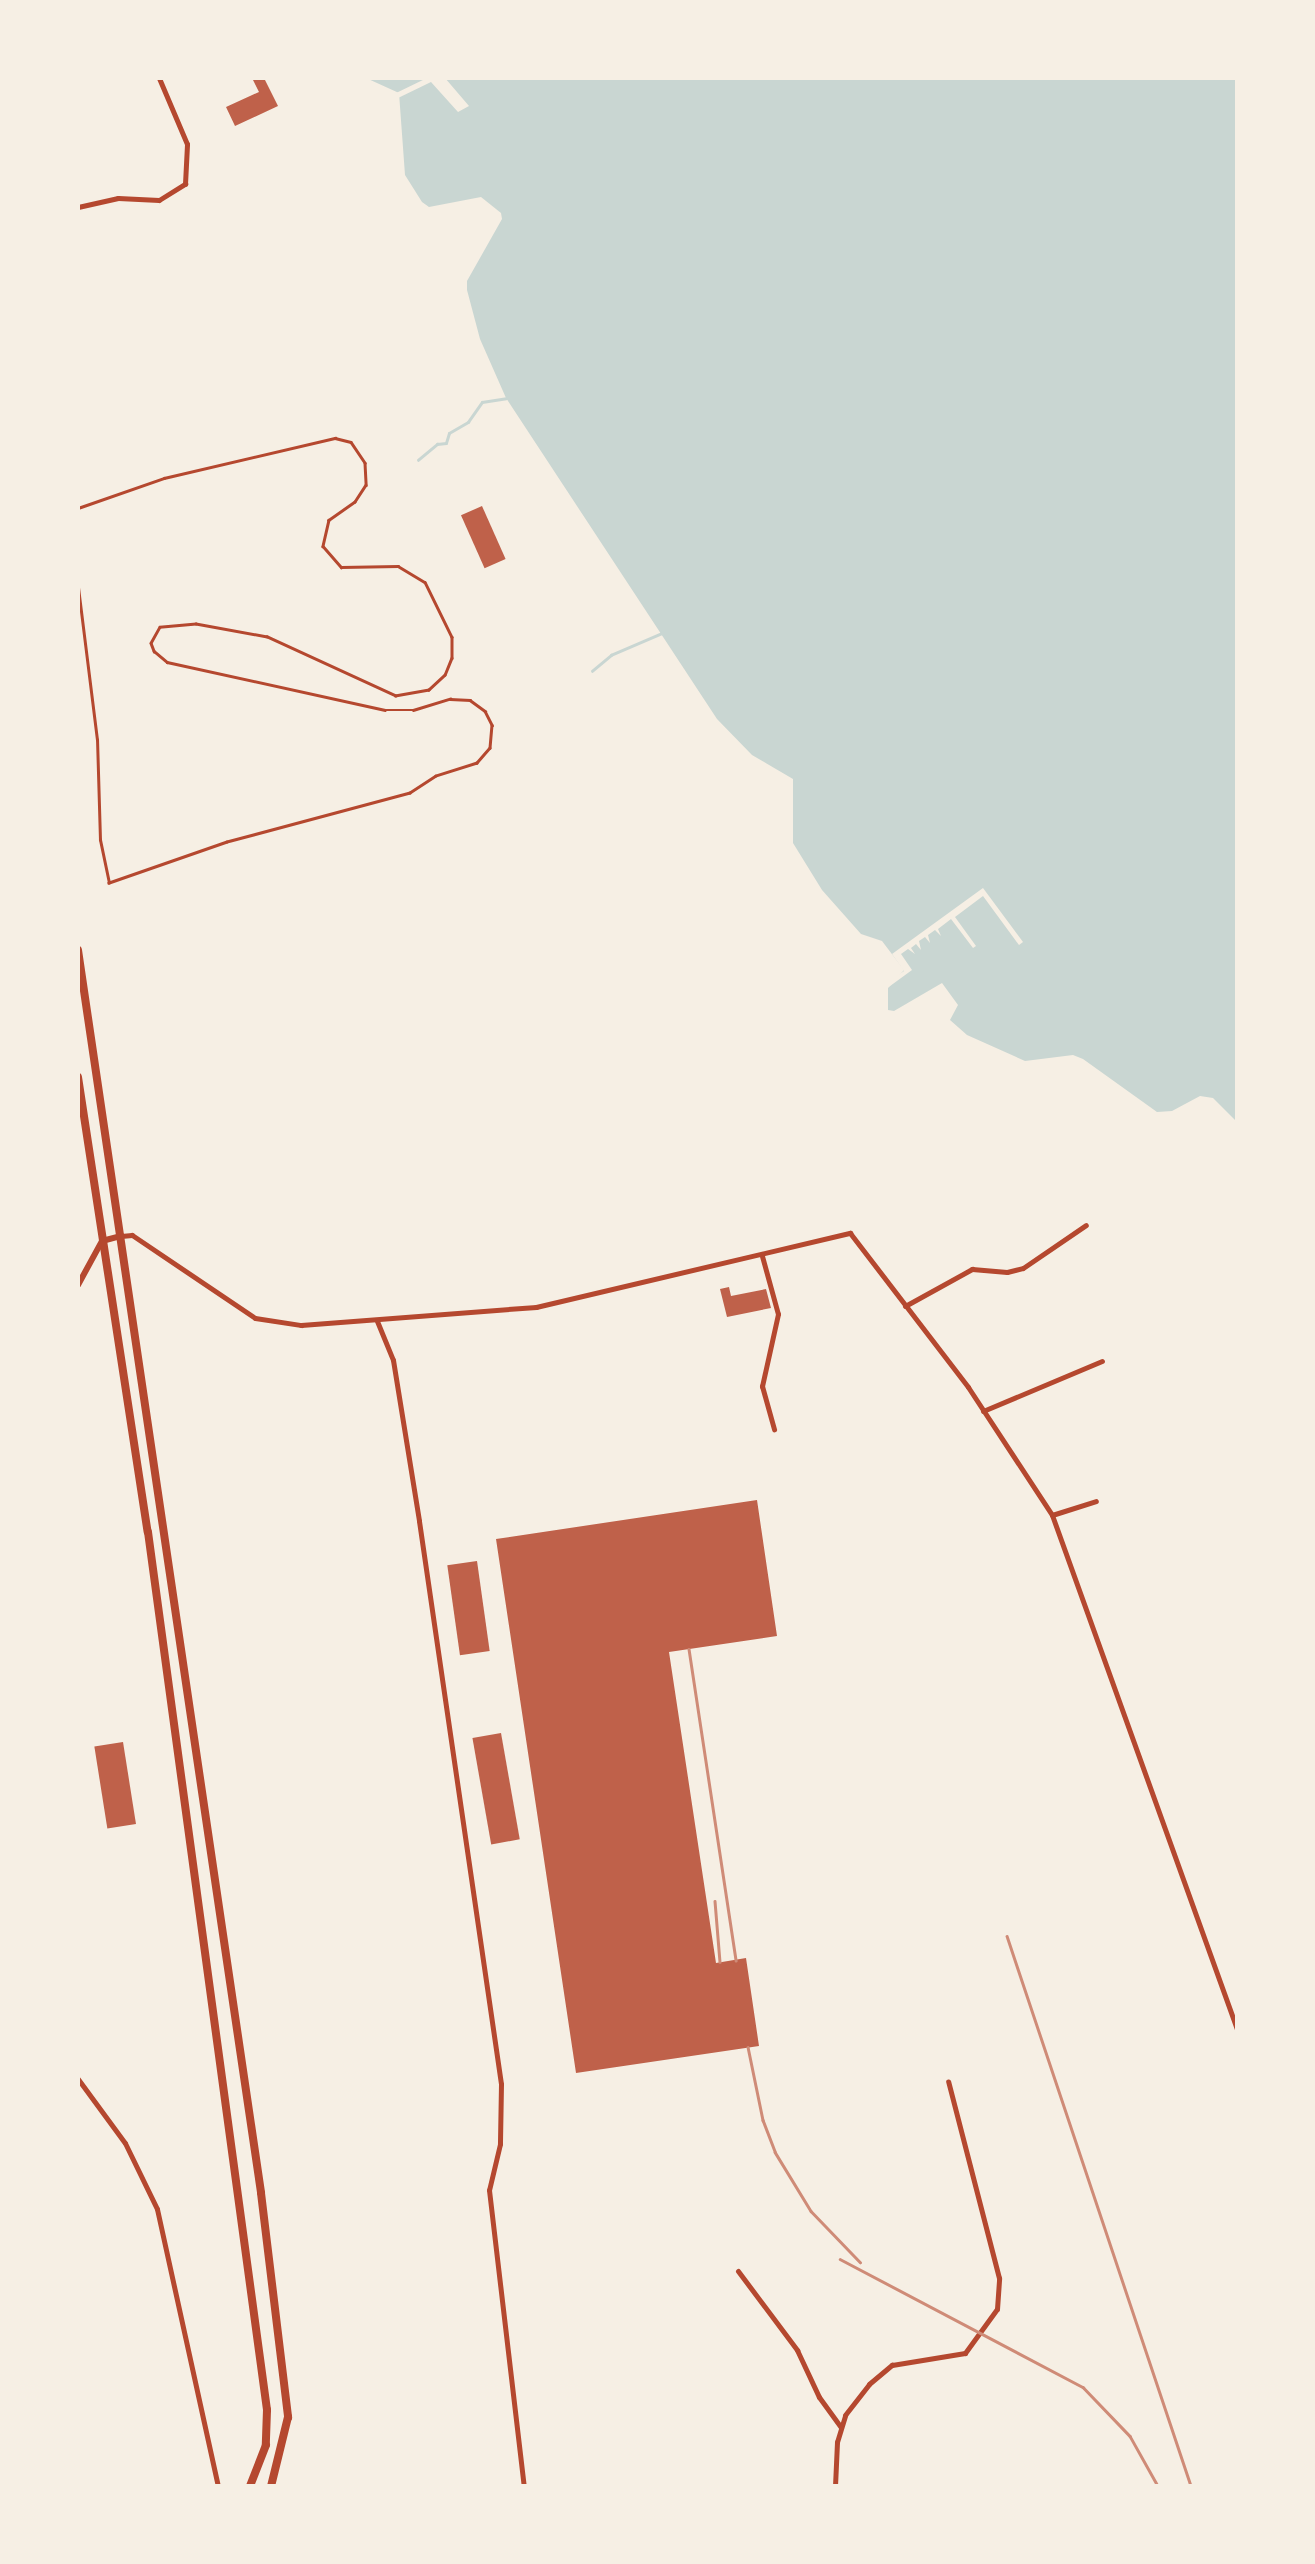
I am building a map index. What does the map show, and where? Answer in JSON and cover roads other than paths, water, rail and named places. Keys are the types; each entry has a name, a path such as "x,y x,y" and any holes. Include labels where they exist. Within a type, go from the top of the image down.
{"main road":[{"path":"78,950 279,2338 288,2416 271,2486"},
{"path":"78,1077 148,1532 268,2425 263,2455 250,2486"}],"street":[{"path":"78,207 118,198 159,200 186,184 187,144 159,78"},
{"path":"78,1034 89,1033"},
{"path":"905,1306 972,1269 1007,1272 1023,1268 1086,1224"},
{"path":"78,1285 102,1241 132,1235 255,1318 290,1325 377,1321 536,1306 850,1233 983,1411 1052,1516 1238,2032"},
{"path":"762,1256 778,1314 762,1386 774,1429"},
{"path":"377,1321 393,1360 501,2084 500,2144 490,2190 524,2486"},
{"path":"983,1411 1102,1361"},
{"path":"1052,1516 1096,1501"},
{"path":"78,2079 126,2142 157,2209 218,2486"},
{"path":"835,2486 845,2415 869,2384 892,2365 964,2353 997,2309 999,2278 948,2082"},
{"path":"738,2271 797,2350 819,2397 841,2428"}],"waterway":[{"path":"418,460 437,444 446,443 449,433 468,422 482,402 506,398"},
{"path":"592,671 611,655 662,633"}],"railway":[{"path":"689,1649 736,1960"},
{"path":"715,1901 720,1962"},
{"path":"1007,1936 1191,2486"},
{"path":"748,2047 763,2120 775,2152 811,2211 860,2262"},
{"path":"840,2259 1083,2387 1130,2436 1158,2486"}]}
